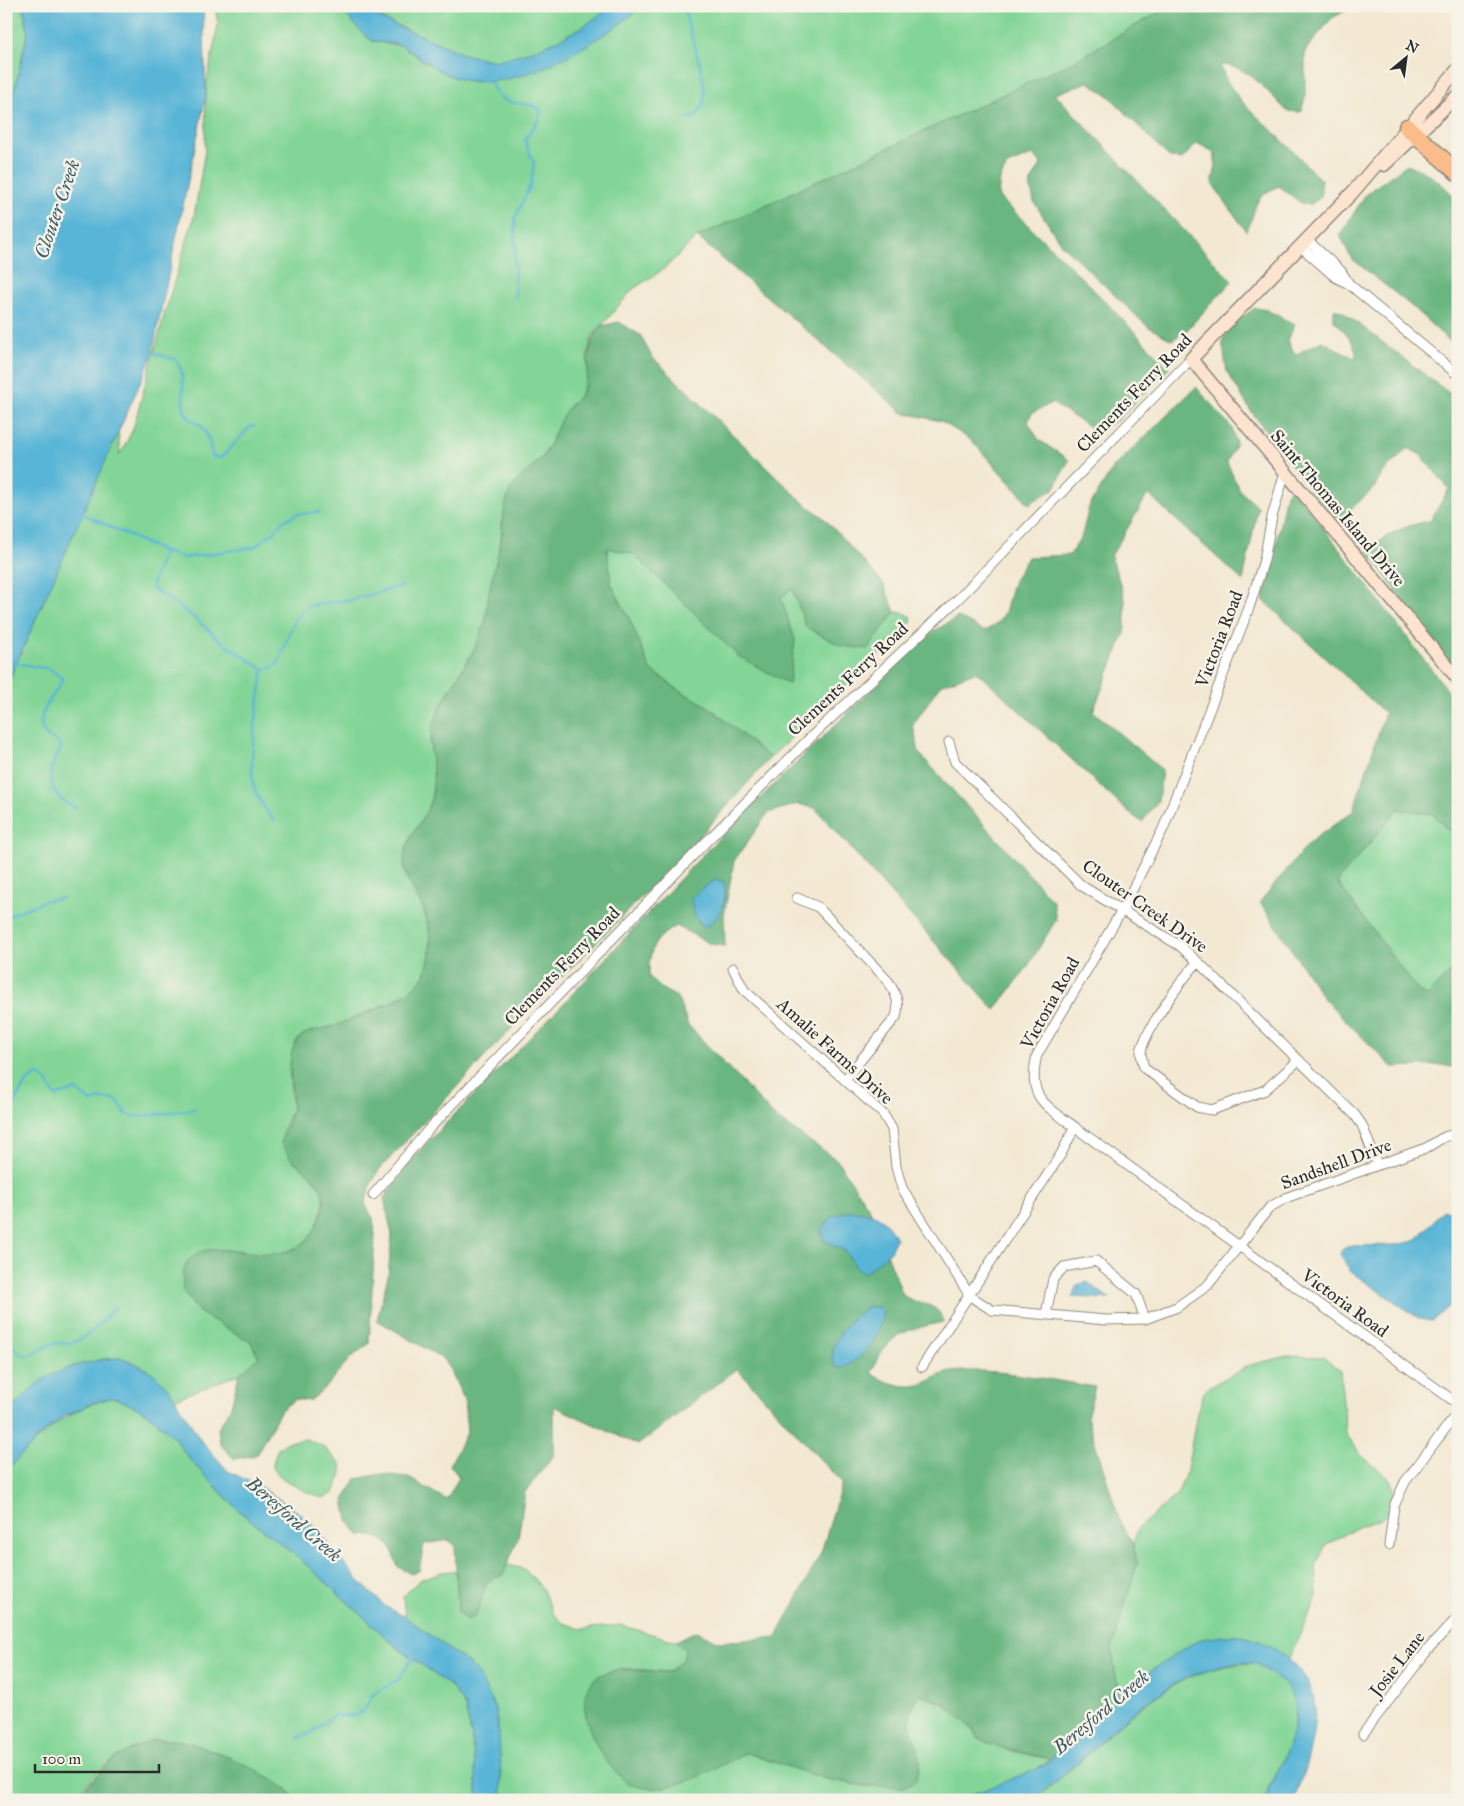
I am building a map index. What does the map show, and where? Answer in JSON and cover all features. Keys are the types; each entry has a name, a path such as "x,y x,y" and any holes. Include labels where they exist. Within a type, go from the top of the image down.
{"highway":[{"path":"1411,131 1458,173"}],"main road":[{"name":"Clements Ferry Road","path":"1191,359 1411,131 1458,69"},
{"name":"Clements Ferry Road","path":"1411,131 1458,95"},
{"name":"Saint Thomas Island Drive","path":"1191,359 1458,679"}],"street":[{"path":"1304,244 1341,271 1349,284 1458,375"},
{"name":"Clements Ferry Road","path":"373,1195 429,1129 705,843 812,736 959,598 1191,359"},
{"name":"Victoria Road","path":"1285,472 1272,517 1264,560 1249,608 1163,829 1122,910 1037,1054 1032,1075 1035,1092 1045,1104 1075,1127 1458,1404"},
{"name":"Clouter Creek Drive","path":"949,742 955,762 1082,886 1180,946 1355,1114 1362,1125 1377,1164"},
{"path":"797,898 818,907 888,981 896,994 899,1006 896,1017 846,1078"},
{"path":"1198,962 1184,976 1145,1040 1141,1053 1144,1068 1197,1107 1212,1110 1265,1090 1299,1060"},
{"name":"Amalie Farms Drive","path":"732,968 744,990 781,1025 846,1078 883,1114 892,1129 896,1167 902,1188 970,1296 992,1310 1106,1320 1145,1319"},
{"path":"922,1367 1061,1154 1075,1127"},
{"name":"Sandshell Drive","path":"1145,1319 1177,1307 1208,1285 1270,1207 1288,1198 1377,1164 1426,1148 1444,1136 1458,1133"},
{"path":"1046,1314 1053,1279 1064,1267 1096,1261 1136,1294 1145,1319"},
{"path":"1389,1546 1394,1506 1405,1482 1458,1412"},
{"name":"Josie Lane","path":"1363,1734 1430,1646 1458,1617"}],"green space":[{"path":"6,6 23,6 28,31 6,128"},
{"path":"215,6 340,6 372,41 403,46 424,62 481,81 522,74 566,56 588,44 643,6 1170,6 1071,63 697,237 664,269 633,289 592,337 587,357 588,375 580,396 569,406 544,455 529,470 502,520 501,539 485,624 476,646 441,705 430,741 434,782 431,799 425,816 411,836 405,853 404,868 408,880 423,908 430,934 430,957 425,975 412,990 395,1000 336,1026 302,1035 289,1066 292,1108 283,1130 293,1161 306,1169 321,1189 325,1206 315,1232 296,1250 267,1255 236,1250 183,1292 199,1312 251,1342 259,1358 239,1374 175,1399 154,1374 145,1369 122,1358 103,1359 66,1370 43,1380 6,1414 6,558 118,428 120,455 133,429 165,312 194,217 205,150 206,86 218,25"},
{"path":"366,6 612,6 573,33 540,49 509,59 486,61 458,52 400,27 372,12"},
{"path":"1355,6 1332,18 1305,51 1305,98 1301,112 1287,111 1265,88 1248,74 1230,66 1220,65 1231,87 1238,96 1321,180 1321,197 1310,205 1301,203 1279,186 1263,195 1256,205 1246,231 1212,183 1216,166 1214,152 1197,143 1182,159 1170,158 1109,96 1088,82 1055,94 1232,281 1186,331 1172,340 1147,326 1061,244 1034,202 1030,184 1041,164 1032,155 1007,165 1000,179 998,196 1094,290 1169,368 1118,420 1096,431 1052,403 1032,413 1028,422 1039,440 1069,460 1054,489 1029,504 971,440 941,421 903,413 697,237 1071,63 1168,7"},
{"path":"1406,165 1434,178 1458,200 1458,349 1410,305 1351,258 1340,235 1366,194"},
{"path":"1255,308 1267,310 1295,325 1287,340 1295,355 1322,341 1356,359 1355,347 1346,333 1334,321 1334,309 1343,312 1458,400 1458,667 1446,660 1367,551 1396,531 1430,521 1449,489 1421,455 1408,448 1382,474 1374,488 1341,518 1334,517 1321,504 1251,411 1227,372 1222,340 1232,324"},
{"path":"619,322 640,335 652,357 806,505 823,517 883,583 895,612 867,649 841,646 806,627 792,588 781,598 795,640 789,684 738,656 634,554 607,548 611,584 630,620 650,669 677,689 709,707 770,758 682,856 524,1015 379,1170 370,1186 365,1204 373,1218 375,1235 369,1344 350,1358 329,1384 310,1401 295,1399 281,1410 256,1455 234,1459 220,1444 218,1428 231,1407 239,1374 259,1357 251,1342 199,1312 183,1292 185,1266 196,1254 211,1250 270,1253 290,1250 306,1240 319,1220 323,1208 323,1192 312,1177 292,1159 281,1143 292,1106 290,1067 292,1052 298,1039 303,1035 337,1025 387,1004 412,989 421,981 426,972 430,955 429,930 422,906 406,874 404,860 407,845 430,804 432,796 432,729 440,708 474,650 484,626 508,495 514,484 544,455 564,413 581,394 587,376 589,352 595,335 601,326"},
{"path":"1196,387 1232,428 1236,443 1227,462 1239,490 1258,507 1243,581 1148,494 1111,556 1125,599 1125,633 1093,711 1162,770 1158,801 1142,822 1128,812 982,676 975,672 940,685 913,725 919,753 1053,901 1056,920 1026,969 995,1010 815,808 798,804 768,813 734,861 724,916 725,946 711,944 676,926 662,936 654,946 651,952 649,976 662,989 677,997 688,1025 776,1118 837,1160 870,1210 903,1295 933,1307 941,1315 943,1322 898,1335 884,1349 871,1373 888,1382 902,1386 916,1386 946,1373 980,1371 999,1372 1095,1387 1087,1417 1119,1519 1133,1544 1137,1563 1112,1649 1119,1698 1076,1733 1051,1759 991,1745 979,1737 967,1723 942,1702 920,1695 910,1714 910,1721 920,1766 916,1780 905,1787 865,1786 826,1779 746,1753 707,1773 678,1784 663,1788 635,1786 623,1779 612,1767 592,1735 586,1717 585,1700 589,1686 599,1676 616,1670 669,1672 684,1659 685,1650 676,1641 696,1631 720,1642 777,1637 821,1553 842,1483 737,1369 638,1445 554,1406 554,1455 525,1492 518,1539 503,1575 487,1582 476,1616 467,1620 458,1614 455,1545 448,1540 424,1544 419,1571 411,1574 397,1566 392,1551 385,1542 374,1537 359,1535 348,1520 344,1500 356,1479 381,1474 407,1477 447,1500 459,1477 450,1465 467,1431 464,1399 445,1360 377,1320 388,1276 392,1235 384,1198 416,1154 565,1002 712,845 929,634 958,617 984,631 993,626 1003,616 1014,581 1028,557 1070,555 1082,535 1089,507 1113,468","holes":["717,879 701,925 694,914 701,889"]},
{"path":"1291,488 1458,704 1458,840 1433,814 1398,809 1337,882 1419,992 1427,996 1458,965 1458,1068 1441,1065 1392,1067 1324,999 1260,902 1310,842 1353,811 1385,713 1263,600 1270,576 1286,493"},
{"path":"607,548 634,554 679,597 788,684 795,640 781,598 792,588 806,626 867,649 895,612 904,613 912,617 911,623 770,758 709,707 677,689 650,669 630,620 611,584"},
{"path":"1398,809 1433,814 1458,840 1458,964 1427,996 1419,992 1337,882"},
{"path":"1288,1356 1323,1357 1340,1371 1346,1434 1361,1455 1391,1480 1396,1505 1381,1519 1358,1527 1326,1545 1316,1566 1317,1596 1289,1659 1259,1641 1188,1646 1119,1698 1112,1649 1137,1563 1133,1544 1138,1528 1177,1495 1187,1470 1197,1413 1205,1389 1250,1365"},
{"path":"110,1398 118,1399 146,1412 173,1436 191,1461 238,1510 298,1557 398,1648 452,1687 465,1706 472,1738 478,1800 295,1800 288,1790 276,1782 224,1755 199,1746 176,1741 155,1742 134,1748 114,1760 93,1777 71,1800 6,1800 6,1471 29,1447 65,1418 94,1403"},
{"path":"306,1439 324,1447 341,1464 342,1474 334,1493 322,1498 286,1481 275,1471 273,1466 277,1450 287,1442"},
{"path":"508,1565 524,1569 533,1578 542,1588 553,1613 563,1623 581,1629 620,1625 676,1641 685,1650 684,1659 669,1672 618,1668 635,1786 663,1787 696,1777 746,1753 826,1779 865,1786 905,1787 915,1744 910,1727 910,1710 920,1695 940,1702 950,1708 966,1722 976,1735 992,1745 1051,1759 1019,1778 954,1800 502,1800 500,1761 478,1673 465,1661 405,1617 403,1597 419,1580 442,1572"},
{"path":"1254,1663 1284,1682 1290,1691 1294,1703 1293,1731 1283,1760 1265,1800 1032,1800 1059,1779 1133,1713 1159,1694 1187,1679 1219,1668"},
{"path":"152,1740 183,1741 245,1764 277,1782 289,1791 295,1800 71,1800 116,1757"}],"water":[{"name":"Clouter Creek","path":"23,6 203,6 206,95 151,358 6,687 6,128 28,31"},
{"path":"340,6 366,6 377,17 463,54 495,61 528,52 556,41 584,26 612,6 643,6 605,34 559,61 510,78 486,82 455,78 440,71 401,45 370,39 365,36"},
{"path":"717,879 724,882 724,901 719,915 704,927 694,914 691,899 701,889"},
{"path":"849,1211 865,1212 883,1220 896,1239 889,1253 865,1273 859,1271 845,1251 824,1241 822,1229 832,1216"},
{"path":"1443,1211 1458,1212 1458,1293 1449,1307 1432,1321 1420,1319 1351,1272 1340,1254 1343,1249 1350,1246 1395,1245 1415,1241"},
{"path":"1087,1282 1110,1299 1072,1297 1077,1285"},
{"path":"869,1307 879,1307 883,1312 875,1338 858,1359 842,1368 836,1367 833,1359 833,1350 836,1341 847,1324"},
{"name":"Beresford Creek","path":"122,1358 154,1374 169,1389 200,1439 228,1471 259,1486 298,1512 314,1526 358,1580 385,1606 405,1617 465,1661 478,1673 495,1708 499,1733 502,1800 478,1800 472,1738 465,1707 452,1687 398,1648 298,1557 238,1510 191,1461 173,1436 146,1412 118,1399 110,1398 93,1403 65,1416 43,1433 6,1471 6,1414 29,1391 43,1380 71,1367 102,1360"},
{"name":"Beresford Creek","path":"1243,1636 1270,1647 1292,1663 1302,1673 1309,1685 1313,1697 1315,1721 1305,1767 1294,1800 1265,1800 1292,1734 1295,1716 1293,1700 1286,1686 1272,1674 1260,1666 1244,1662 1219,1667 1191,1676 1166,1689 1142,1705 1032,1800 954,1800 992,1787 1045,1765 1076,1733 1145,1675 1188,1646 1203,1639"}],"waterway":[{"path":"684,6 701,71 705,95 699,112 694,118 687,119"},
{"path":"490,82 503,99 514,103 531,105 541,110 539,119 525,140 534,164 531,184 515,218 515,297"},
{"path":"149,351 176,360 182,373 185,412 188,417 204,430 209,441 212,456 221,458 250,427 254,426"},
{"path":"81,513 164,552 184,558 254,547 273,533 283,521 297,514 320,512"},
{"path":"164,552 151,587 191,615 222,642 263,669 274,667 279,661 295,619 305,608 316,604 351,600 402,586"},
{"path":"15,663 50,669 63,679 46,707 41,721 46,735 60,744 61,749 52,766 51,775 54,791 59,797 76,808"},
{"path":"263,669 253,748 253,779 259,798 274,820"},
{"path":"6,917 44,901 62,898"},
{"path":"6,1115 23,1087 38,1075 46,1080 55,1096 76,1090 91,1102 99,1099 117,1100 126,1114 139,1117 195,1109"},
{"path":"6,1347 13,1347 23,1355 28,1356 53,1344 79,1340 91,1332 116,1307"},
{"path":"298,1738 311,1733 334,1715 356,1716 365,1709 372,1695 399,1679 412,1658"}]}
